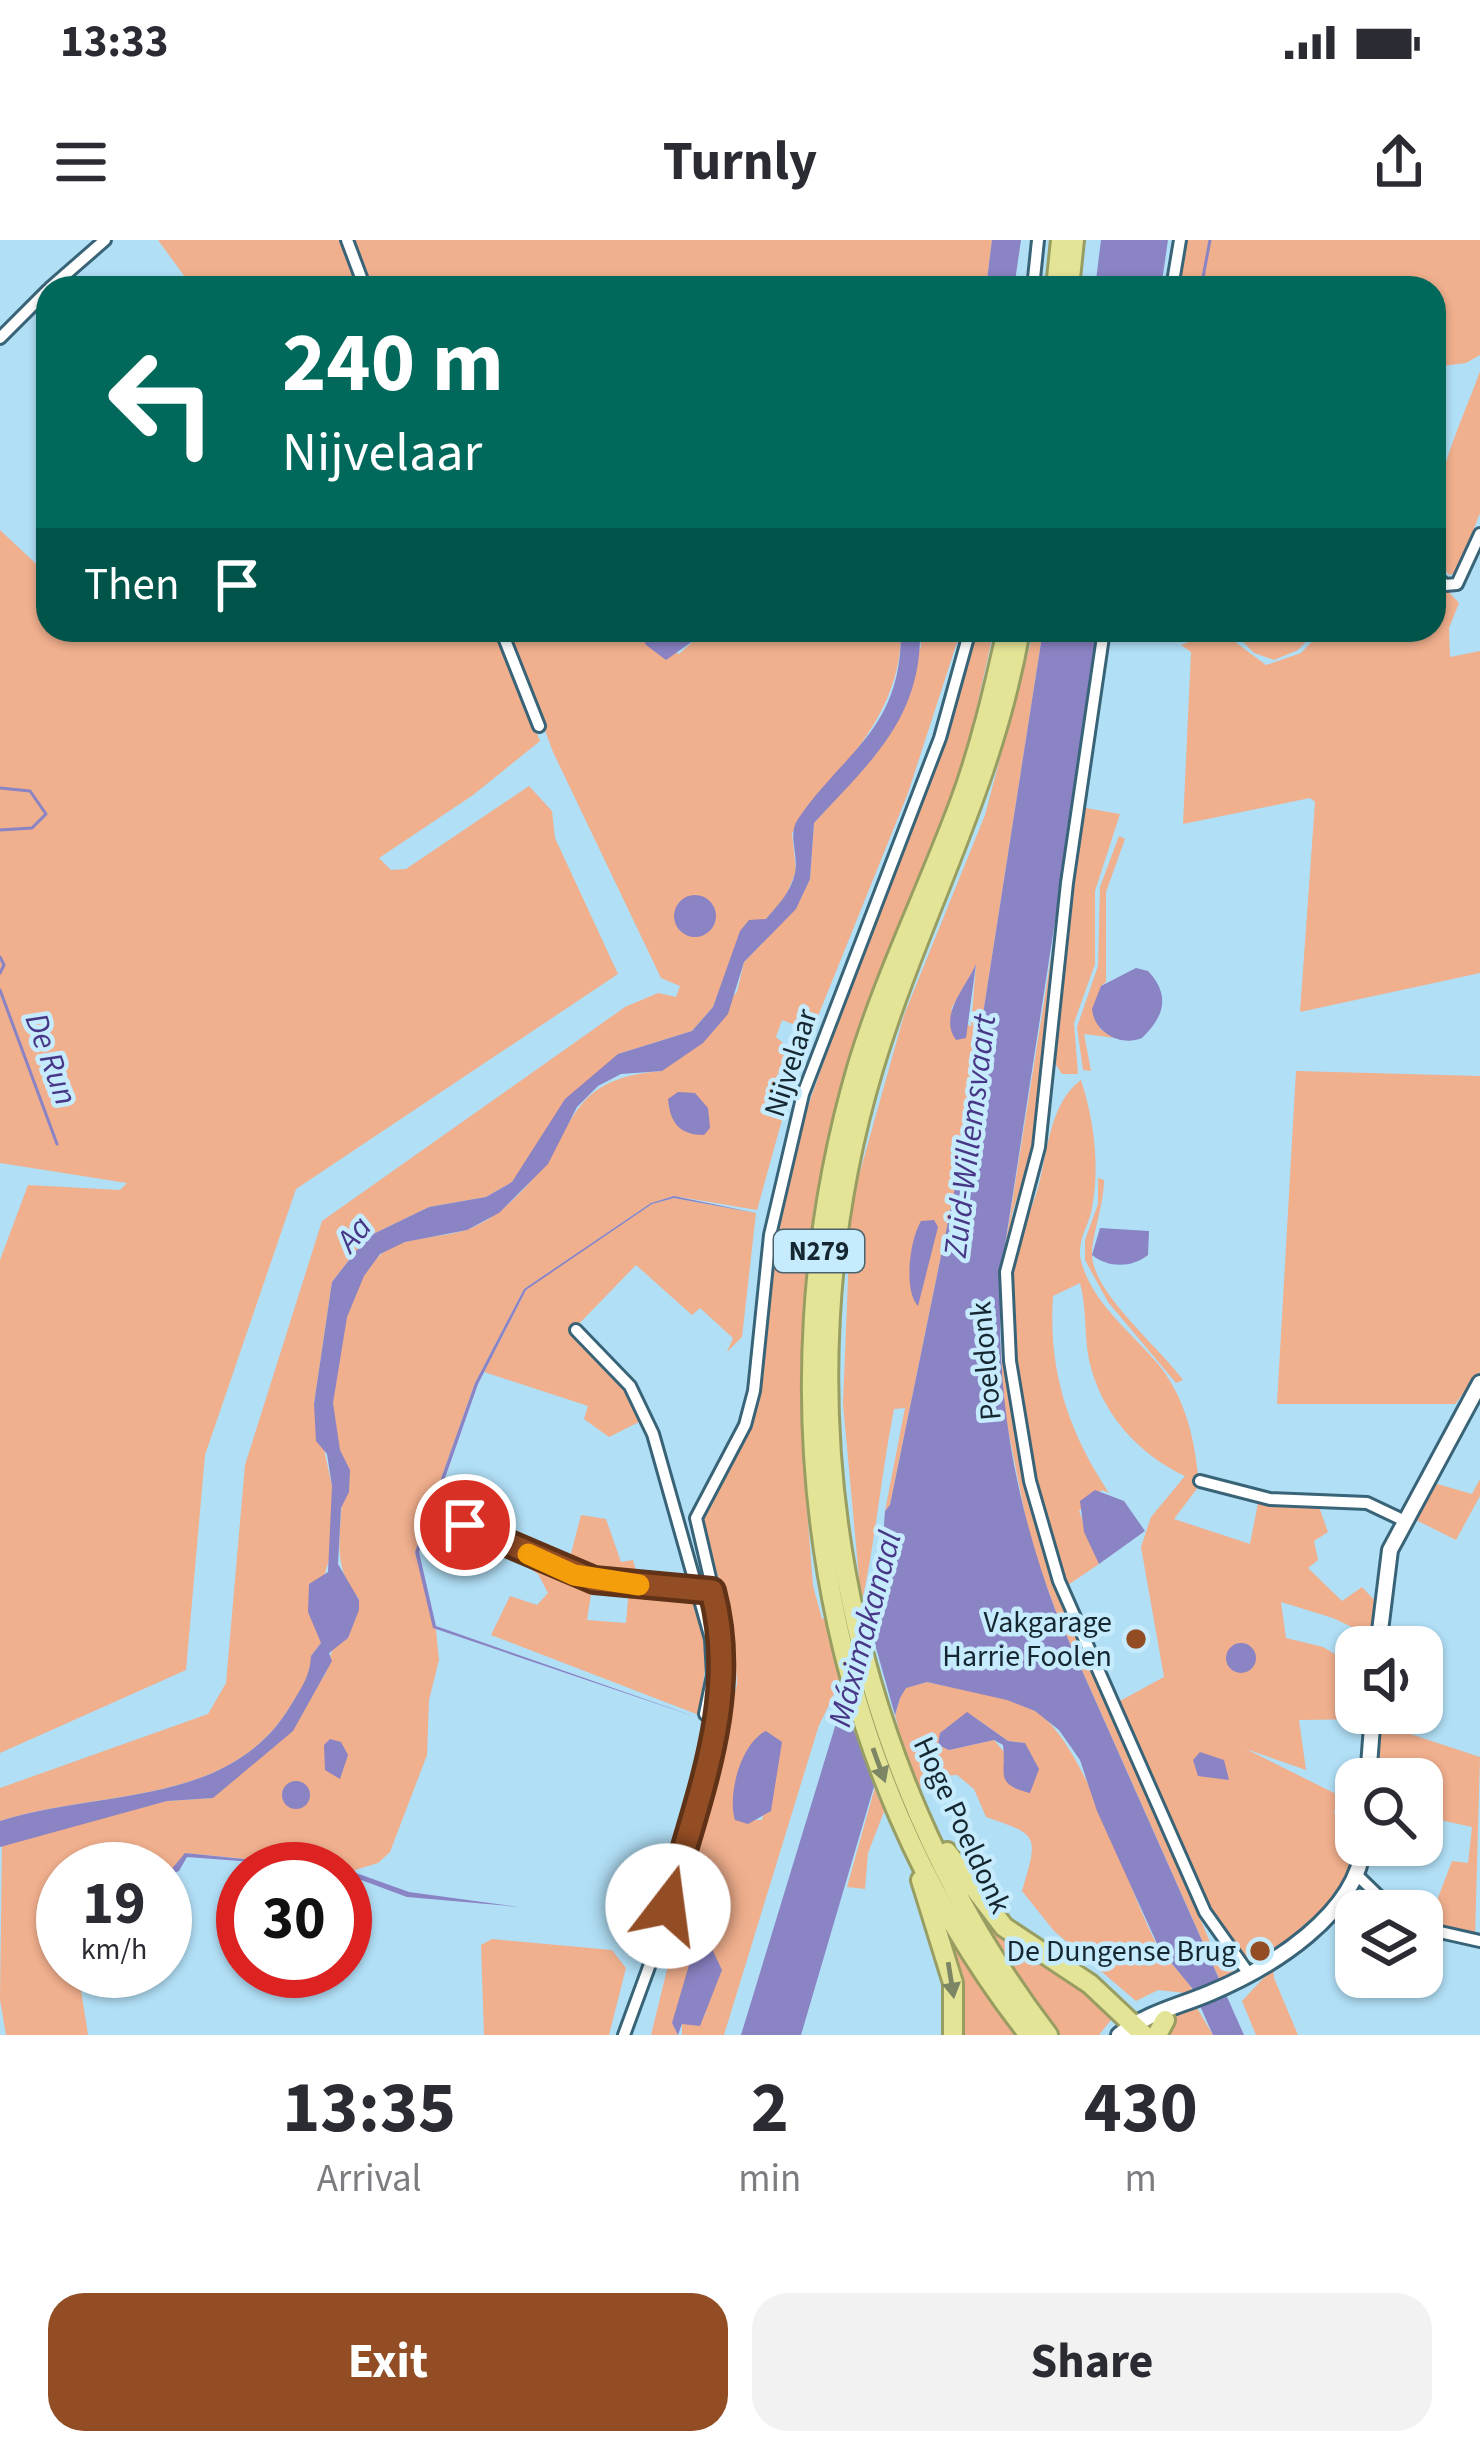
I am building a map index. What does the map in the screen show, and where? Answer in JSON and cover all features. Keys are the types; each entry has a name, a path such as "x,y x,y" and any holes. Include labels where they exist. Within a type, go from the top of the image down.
{"highway":[{"path":"1057,276 1061,240"},
{"path":"1070,276 1074,240"},
{"name":"Hoge Poeldonk","path":"1004,642 960,803 858,1067 828,1192 815,1297 812,1401 829,1590 868,1737 913,1846 959,1930 1029,2035"},
{"name":"Hoge Poeldonk","path":"1017,642 993,755 892,1010 842,1199 830,1294 826,1403 839,1539 856,1624 918,1816 971,1921 1048,2035"},
{"name":"N279","path":"918,1816 1004,1927 1090,1984 1135,2032"},
{"name":"N279","path":"913,1846 953,1983 953,2035"}],"street":[{"path":"64,276 105,240"},
{"path":"347,240 360,276"},
{"path":"1034,276 1038,240"},
{"path":"1174,276 1180,240"},
{"path":"0,338 36,302"},
{"path":"1446,585 1457,584 1480,533"},
{"path":"506,642 539,726"},
{"name":"Nijvelaar","path":"695,1518 737,1442 754,1391 770,1235 803,1094 940,738 967,642"},
{"name":"Poeldonk","path":"1102,642 1064,904 1039,1147 1006,1272 1010,1361 1030,1481 1059,1581 1205,1912 1249,1974"},
{"path":"576,1330 630,1386 643,1407 725,1656 723,1697 657,1945 624,2035"},
{"path":"1380,1626 1384,1574 1405,1522 1480,1383"},
{"path":"1200,1481 1270,1499 1367,1503 1405,1522"},
{"path":"677,1518 695,1518 706,1589 713,1675 705,1714"},
{"path":"465,1525 594,1580 706,1589"},
{"path":"1135,2032 1159,2008 1249,1974 1338,1906 1359,1876 1360,1866"},
{"path":"1359,1876 1373,1890"},
{"path":"1443,1933 1480,1941"},
{"path":"1135,2032 1161,2027 1193,1999"}],"shaded area":[{"path":"158,240 340,240 355,276 184,276"},
{"path":"353,240 992,240 988,276 368,276"},
{"path":"1184,240 1480,240 1480,355 1446,366 1446,276 1177,276"},
{"path":"1480,371 1480,513 1457,573 1449,575 1446,463"},
{"path":"0,530 36,564 36,642 501,642 540,741 473,795 379,858 391,870 406,869 529,786 552,811 555,838 618,974 296,1189 205,1455 186,1670 0,1753 0,1260 28,1185 120,1190 127,1183 0,1163"},
{"path":"1446,589 1459,603 1449,628 1450,657 1480,651 1480,973 1300,1012 1315,802 1310,798 1183,824 1191,652 1181,645 1235,642 1266,665 1301,653 1312,642 1446,642"},
{"path":"512,642 652,642 679,654 692,642 900,642 891,689 879,715 792,833 796,871 785,898 766,919 740,935 713,1007 692,1031 618,1054 512,1182 486,1197 429,1207 367,1237 332,1282 314,1404 332,1486 333,1547 324,1576 321,1643 291,1705 265,1738 234,1762 198,1779 0,1821 0,1788 208,1714 226,1683 245,1465 322,1221 625,1007 658,993 676,997 680,986 661,978 553,752"},
{"path":"921,642 957,642 908,793 812,1031 782,1020 776,1037 791,1050 771,1087 790,1091 757,1210 674,1196 651,1203 524,1289 475,1383 415,1552 439,1660 429,1700 427,1755 390,1852 372,1865 372,1842 216,1842 216,1856 192,1854 192,1842 36,1842 36,1998 82,1998 88,2035 6,2035 0,2000 2,1842 167,1801 213,1798 325,1675 333,1647 348,1638 359,1599 341,1563 342,1483 334,1386 344,1325 368,1269 398,1244 466,1230 495,1215 539,1172 588,1098 629,1076 662,1071 737,992 744,962 796,908 810,879 814,823 830,805"},
{"path":"971,642 991,642 966,756 857,1034 813,1212 802,1446 813,1586 822,1619 844,1611 859,1577 843,1404 851,1204 904,1015 985,815 1031,642 1041,642 959,1168 890,1505 885,1511 905,1408 894,1409 850,1650 819,1725 724,2035 682,2035 682,2024 709,2013 672,2023 678,2035 651,2035 737,1684 733,1622 725,1589 702,1544 700,1518 749,1427 783,1192 809,1103 897,856 917,817","holes":["976,965 971,1027 951,1009","780,1750 762,1820 735,1820"]},
{"path":"1243,642 1306,642 1274,660 1254,653"},
{"path":"1096,674 1044,1029 1034,1144 1012,1214 1004,1320 1042,1537 1214,1952 1223,1949 1231,1970 1241,1967 1221,1983 1056,1612 1030,1540 1002,1399 1001,1272"},
{"path":"1080,807 1120,814 1095,891 1095,964 1074,1023 1078,1074 1062,1074 1049,1054"},
{"path":"1119,836 1125,839 1106,892 1106,982 1101,986 1100,1029 1115,1038 1084,1034 1091,1071 1083,1070 1077,1027 1098,966 1100,887"},
{"path":"1296,1071 1480,1076 1480,1372 1455,1404 1277,1404"},
{"path":"1081,1080 1095,1160 1092,1208 1080,1247 1086,1276 1103,1304 1175,1389 1190,1431 1198,1475 1205,1478 1174,1519 1250,1544 1258,1503 1319,1507 1328,1532 1314,1541 1318,1560 1308,1568 1342,1601 1362,1587 1379,1605 1376,1626 1350,1626 1281,1602 1286,1638 1335,1654 1335,1719 1299,1720 1306,1770 1246,1749 1334,1793 1335,1866 1355,1866 1342,1890 1335,1890 1335,1899 1250,1966 1211,1910 1118,1702 1164,1677 1141,1547 1151,1517 1185,1476 1137,1444 1102,1397 1089,1360 1080,1283 1053,1296 1054,1349 1064,1399 1082,1446 1109,1493 1102,1490 1079,1511 1099,1564 1068,1585 1034,1475 1016,1389 1008,1309 1011,1263 1037,1192 1057,1112"},
{"path":"1098,1178 1104,1180 1092,1248 1096,1271 1116,1303 1183,1380 1176,1383 1108,1302 1085,1260 1085,1240 1098,1204"},
{"path":"674,1198 756,1213 742,1337 727,1352 733,1338 700,1308 692,1315 636,1265 573,1330 625,1389 643,1420 609,1437 584,1419 588,1406 484,1372 526,1290 652,1204"},
{"path":"1480,1479 1480,1496 1456,1540 1414,1519 1434,1483 1472,1494"},
{"path":"581,1515 606,1519 621,1562 633,1560 639,1581 568,1565"},
{"path":"529,1556 593,1582 587,1620 626,1623 629,1587 696,1597 707,1653 699,1715 491,1635 510,1596 537,1605 548,1593 538,1574 523,1564"},
{"path":"927,1682 995,1696 1033,1710 1052,1725 1086,1781 1156,1943 1195,1994 1158,1990 1136,2001 1054,1931 1022,1891 1031,1859 1030,1840 1017,1828 986,1817 974,1789 957,1775 940,1776 887,1804 868,1853 865,1889 847,1887 905,1688","holes":["974,1717 1008,1741 1025,1743 1005,1753 994,1740 949,1750 940,1733"]},
{"path":"1379,1734 1410,1734 1480,1757 1475,1937 1443,1928 1441,1890 1452,1861 1468,1863 1472,1827 1443,1821 1443,1758 1377,1758"},
{"path":"934,1903 1016,2035 955,2035"},
{"path":"982,1915 1115,2015 1099,2035 1059,2035 977,1919"},
{"path":"492,1939 612,1950 626,1968 609,2035 484,2035 481,1945"},
{"path":"1273,1968 1298,2035 1256,2035 1242,2001"},
{"path":"1194,2003 1213,2035 1162,2035 1165,2025"}],"water":[{"path":"992,240 1021,240 1016,276 988,276"},
{"path":"1101,240 1168,240 1163,276 1096,276"},
{"path":"645,642 691,642 666,660"},
{"path":"900,642 919,642 912,689 902,714 872,759 814,823 810,879 796,909 744,962 728,1014 703,1043 662,1071 621,1074 598,1086 577,1107 548,1164 499,1213 467,1230 405,1242 380,1254 364,1276 347,1317 333,1403 340,1450 350,1470 349,1492 341,1508 338,1564 359,1600 359,1610 348,1638 329,1653 332,1661 293,1731 213,1798 167,1801 0,1847 0,1821 160,1790 234,1762 265,1738 291,1705 321,1643 308,1612 309,1584 328,1572 332,1486 327,1454 316,1441 314,1404 332,1282 367,1237 429,1207 486,1197 512,1182 565,1099 618,1054 692,1031 713,1007 740,931 749,920 766,919 790,886 798,819 868,736 892,692"},
{"path":"1041,642 1098,642 1001,1271 1005,1402 1019,1487 1056,1612 1244,2035 1213,2035 1192,1988 1159,1948 1097,1811 1080,1760 1059,1730 1035,1711 1007,1700 927,1682 906,1688 900,1698 801,2035 741,2035 880,1579 885,1511 890,1505 959,1168"},
{"path":"695,895 710,901 716,916 710,931 695,937 680,931 674,916 680,901"},
{"path":"976,964 966,1038 956,1040 951,1031 952,1011"},
{"path":"1136,968 1148,971 1160,989 1160,1014 1142,1038 1117,1039 1103,1031 1092,1009 1101,986"},
{"path":"678,1092 695,1093 708,1108 710,1128 704,1135 682,1130 674,1120 668,1099"},
{"path":"674,1196 756,1213 674,1198 652,1204 526,1290 478,1384 419,1552 436,1626 699,1718 433,1628 415,1552 475,1383 524,1289 651,1203"},
{"path":"934,1220 938,1227 918,1306 909,1277 911,1252 921,1221"},
{"path":"1100,1228 1149,1231 1148,1255 1127,1264 1098,1259 1092,1255"},
{"path":"1095,1490 1124,1501 1145,1531 1099,1564 1084,1532 1080,1501"},
{"path":"1241,1643 1256,1658 1241,1673 1226,1658"},
{"path":"967,1712 1008,1741 1025,1743 1039,1769 1030,1793 1006,1781 1003,1745 994,1740 949,1750 938,1745 940,1733"},
{"path":"766,1731 782,1742 771,1811 748,1824 735,1820 735,1784 749,1746"},
{"path":"330,1739 341,1742 348,1755 340,1779 325,1770 324,1745"},
{"path":"1200,1752 1224,1760 1229,1780 1198,1776 1193,1760"},
{"path":"296,1781 306,1785 310,1795 306,1805 296,1809 286,1805 282,1795 286,1785"},
{"path":"372,1879 409,1892 520,1907 407,1897 372,1884"},
{"path":"709,1943 722,1970 700,2026 682,2024 678,2035 672,2023 694,1948"}],"pier":[{"path":"866,1612 898,1726 879,1800 841,1695"}],"waterway":[{"path":"1203,276 1210,240"},
{"name":"De Run","path":"0,788 30,791 46,814 32,828 0,830"},
{"name":"De Run","path":"0,957 4,965 0,973"},
{"name":"De Run","path":"0,990 57,1144"}],"slow traffic":[{"path":"528,1554 574,1575 639,1585"}],"place":[{"name":"Vakgarage Harrie Foolen","path":"1136,1639"},
{"name":"De Dungense Brug","path":"1260,1951"}],"route":[{"path":"465,1525 574,1575 712,1591 721,1625 725,1685 668,1906"}],"water label":[{"name":"Zuid-Willemsvaart","path":"970,1136"},
{"name":"Aa","path":"354,1234"},
{"name":"Máximakanaal","path":"865,1629"}]}
